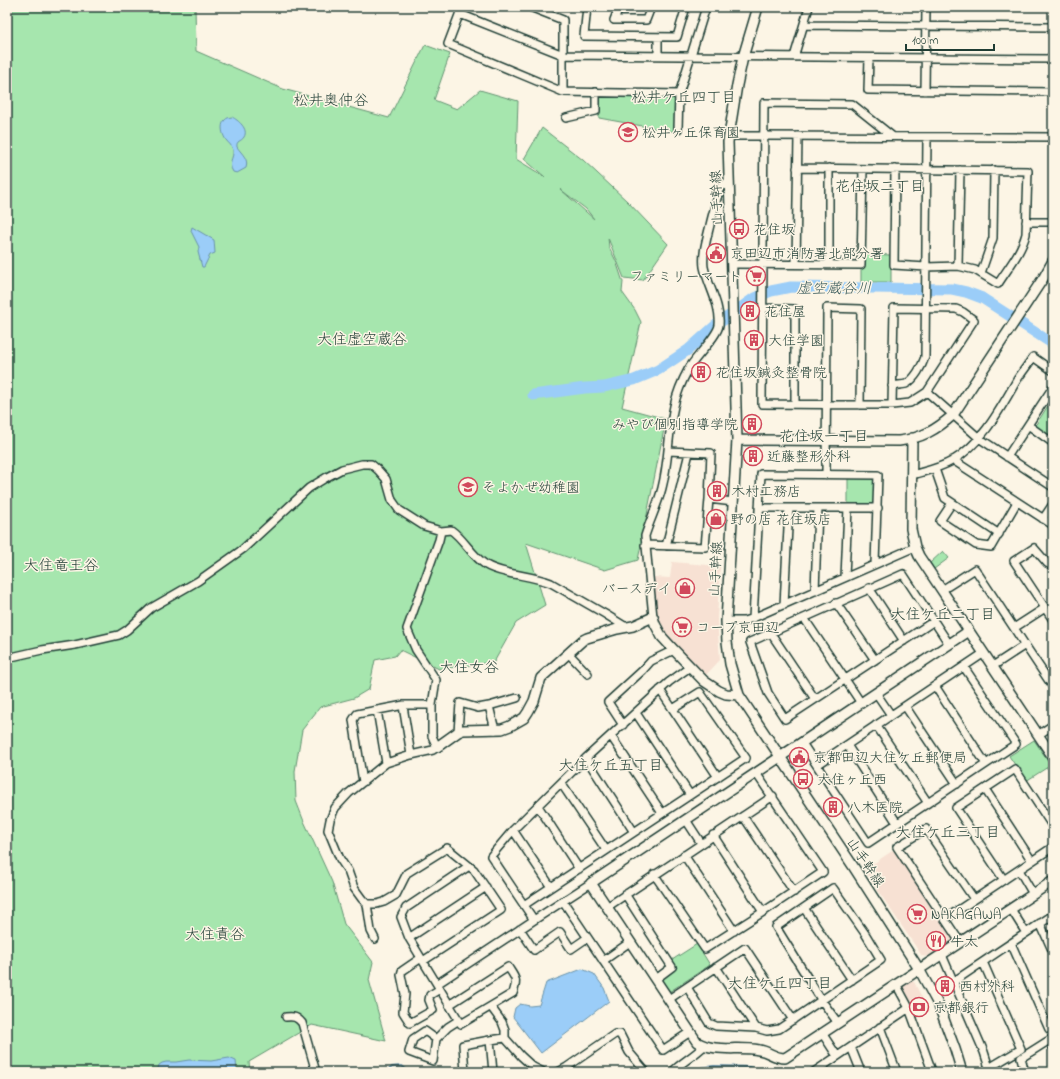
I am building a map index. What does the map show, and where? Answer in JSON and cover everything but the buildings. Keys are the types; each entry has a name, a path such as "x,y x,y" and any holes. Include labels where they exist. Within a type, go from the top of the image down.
{"street":[{"path":"530,7 563,20 564,92"},
{"path":"586,7 584,36 658,37 676,37 686,7"},
{"path":"619,7 614,20 646,20 652,7"},
{"path":"678,129 679,94 706,7"},
{"name":"山手幹線","path":"758,7 743,57 729,136 737,440 726,621 730,664 739,695 853,866 919,969 939,1006 962,1072"},
{"path":"794,57 810,7"},
{"path":"925,91 926,7"},
{"path":"679,94 564,92 448,44 461,11 563,55 1053,59"},
{"path":"804,25 1053,27"},
{"path":"658,37 658,56"},
{"path":"869,58 868,90 1053,92"},
{"path":"566,118 596,111 596,92"},
{"path":"892,136 852,104 764,103 764,308 762,404 892,405 910,403 926,392 974,320 956,309 926,306 894,308 892,405"},
{"path":"729,136 1053,137"},
{"path":"796,264 798,136"},
{"path":"892,386 905,384 914,377 922,365 925,357 927,136"},
{"path":"797,168 994,170 1028,171 1026,234 1017,255 998,284 975,270 958,266 926,269 894,265 894,169"},
{"path":"829,168 829,264"},
{"path":"732,264 861,265 863,169"},
{"path":"958,266 960,170"},
{"path":"981,273 993,238 994,170"},
{"path":"730,181 720,187 705,243 704,253 704,266 719,316 719,327 714,336 690,365 681,384 670,429 662,488 645,536 653,617 659,632 704,681 719,692 739,695"},
{"path":"1026,222 1053,222"},
{"path":"737,440 899,440 927,434 936,429 953,415 1044,278 1053,261"},
{"path":"764,308 795,309 794,404"},
{"path":"826,475 827,308 861,308 860,405"},
{"path":"912,475 935,469 965,452 979,438 1033,357 1053,371"},
{"path":"1007,457 1053,387"},
{"path":"926,392 979,438 1053,487"},
{"path":"1028,425 1053,443"},
{"path":"912,438 912,529 915,547 919,556 1053,757"},
{"path":"646,545 705,547 711,454 668,451"},
{"path":"666,546 688,453"},
{"path":"952,460 1053,525"},
{"path":"7,658 119,635 127,630 151,608 198,581 243,549 309,488 327,476 342,469 362,464 371,464 386,479 392,500 399,510 424,526 441,531 451,530 456,533 473,555 486,566 551,583 626,627"},
{"path":"935,469 945,498 999,534"},
{"path":"753,618 761,474 878,475 875,564"},
{"path":"709,499 733,502"},
{"path":"952,503 940,521 976,545 991,547 1017,502"},
{"path":"1043,519 1053,504"},
{"path":"759,508 878,508"},
{"path":"784,604 789,508"},
{"path":"814,591 818,508"},
{"path":"845,577 848,508"},
{"path":"437,747 432,736 432,705 436,680 416,650 407,629 441,531"},
{"path":"726,621 744,621 753,618 915,547"},
{"path":"1053,566 1047,563 1034,548 1014,561 1053,620"},
{"path":"942,590 975,569 1053,687"},
{"path":"934,621 785,719 768,693 750,642 902,574 950,644"},
{"path":"869,588 904,641"},
{"path":"836,603 875,660"},
{"path":"1014,628 1045,608"},
{"path":"375,939 371,931 367,904 354,888 348,871 340,859 328,830 330,820 336,808 349,793 386,763 433,750 458,732 464,730 495,730 510,726 524,718 534,701 541,678 587,638 632,626 653,617"},
{"path":"804,618 861,703"},
{"path":"367,904 384,902 396,895 407,873 447,848 474,870 501,910 402,971 401,976 405,994 403,1012 410,1023 433,1010 429,1000 430,995 438,986 520,929 592,883 969,631"},
{"path":"770,632 815,699"},
{"path":"993,666 1025,645"},
{"path":"623,725 608,702 651,661 674,650"},
{"path":"568,653 588,674"},
{"path":"817,765 984,654"},
{"path":"534,920 491,856 513,830 586,758 669,682 690,667"},
{"path":"802,742 868,843 1016,744 964,667"},
{"path":"934,686 986,764"},
{"path":"660,690 718,777"},
{"path":"524,905 746,758 700,692 674,709"},
{"path":"876,693 891,715"},
{"path":"458,732 460,703 478,708 517,698"},
{"path":"363,782 353,720 357,714 402,706 432,705"},
{"path":"402,706 411,755"},
{"path":"489,706 495,730"},
{"path":"905,706 957,784"},
{"path":"377,710 386,763"},
{"path":"636,713 690,795"},
{"path":"876,725 928,803"},
{"path":"1038,735 1053,725"},
{"path":"611,736 662,813"},
{"path":"847,745 898,823"},
{"path":"586,758 634,832"},
{"path":"1004,880 956,808 1015,769 1053,827"},
{"path":"654,874 705,950 822,872 773,796 756,773"},
{"path":"561,783 606,850"},
{"path":"985,789 1032,861"},
{"path":"607,906 773,796"},
{"path":"538,806 579,869"},
{"path":"743,816 794,892"},
{"path":"686,820 701,843"},
{"path":"960,942 897,847 926,829 974,899"},
{"path":"513,830 551,887"},
{"path":"713,835 763,912"},
{"path":"945,919 1053,847"},
{"path":"684,855 734,931"},
{"path":"450,1005 508,967 516,978 516,986 513,992 491,1007 461,1024 409,938 401,918 406,908 469,866"},
{"path":"1018,870 1034,894"},
{"path":"592,883 697,1042 704,1046 759,1050 779,1058 785,1058 1053,881"},
{"path":"409,938 486,887"},
{"path":"687,986 709,1023 716,1026 767,1030 779,1029 822,1001 881,960 833,888 776,927 822,1001 838,1023"},
{"path":"625,894 672,967 656,980"},
{"path":"563,901 663,1050 690,1032"},
{"path":"804,908 852,980"},
{"path":"1011,909 1026,933"},
{"path":"953,982 1053,915"},
{"path":"1040,923 1053,952"},
{"path":"520,929 534,950 560,932 571,949 587,938"},
{"path":"603,961 630,942"},
{"path":"1011,943 1049,1029 1053,1026"},
{"path":"668,999 745,948 793,1020"},
{"path":"942,955 984,1052 990,1070 1020,1049 983,962"},
{"path":"716,967 756,1028"},
{"path":"896,984 909,1008 932,1071 928,1072"},
{"path":"491,1007 502,1022 505,1030 505,1038 529,1064 543,1072"},
{"path":"814,1072 822,1070 837,1056 909,1008"},
{"path":"286,1017 294,1016 302,1023 316,1072"},
{"path":"436,1039 425,1030 413,1039 409,1052 433,1061 436,1039 448,1027 458,1020"},
{"path":"880,1027 898,1072"},
{"path":"822,1033 837,1056"},
{"path":"558,1072 568,1070 615,1034 620,1034 629,1052 644,1071"},
{"path":"465,1072 463,1045 505,1038"},
{"path":"1025,1072 1021,1058 1051,1039 1053,1047"},
{"path":"490,1040 493,1072"},
{"path":"672,1072 704,1046"},
{"path":"851,1047 861,1072"}],"shaded area":[{"path":"672,562 720,566 717,619 720,660 705,676 674,645 664,632 658,619 655,602 654,577 670,578"},
{"path":"895,849 953,938 952,941 928,957 922,956 864,870"},
{"path":"909,980 914,982 929,1011 914,1017 902,988 902,985"}],"green space":[{"path":"7,7 195,7 196,51 283,89 389,118 425,45 450,54 434,100 457,109 480,90 518,101 516,159 545,177 524,159 542,128 583,160 627,201 668,244 643,280 624,278 608,238 609,247 616,261 623,282 622,292 635,310 641,322 622,407 666,419 638,560 605,570 526,543 545,605 516,623 494,662 439,669 400,650 395,656 375,660 369,689 354,698 320,707 302,730 295,771 296,801 332,882 344,924 373,962 369,980 386,1041 312,1025 249,1062 250,1072 7,1072","holes":["560,189 586,209 594,219"]},
{"path":"601,95 675,95 676,131 599,118 598,98"},
{"path":"863,254 891,255 891,282 861,282"},
{"path":"1053,398 1053,437 1035,426"},
{"path":"848,478 873,478 875,480 873,505 848,505"},
{"path":"943,551 949,558 934,569 930,563"},
{"path":"1034,740 1051,765 1026,781 1009,756"},
{"path":"697,944 710,965 669,992 662,981 663,978 677,968 672,960"}],"water":[{"path":"232,117 240,123 245,131 244,137 238,142 237,147 246,159 247,165 246,168 237,173 233,172 231,169 233,150 226,140 222,129 223,122"},
{"path":"192,227 214,240 215,253 210,255 204,267 202,267 198,252 199,247 191,231"},
{"path":"582,969 594,974 604,988 609,1001 541,1053 513,1017 515,1008 520,1004 530,1006 539,1005 546,983"},
{"path":"229,1058 236,1061 237,1072 157,1072 159,1065 166,1062 189,1060 211,1061"}],"waterway":[{"name":"虚空蔵谷川","path":"533,395 604,387 634,380 658,370 688,350 715,326 753,299 771,291 791,287 952,289 966,292 982,298 1053,344"},
{"path":"386,1072 392,1067 402,1066 408,1071 414,1072"},
{"path":"689,1072 700,1068 714,1066 749,1067 764,1072"}],"place":[{"name":"松井ヶ丘保育園","path":"628,132"},
{"name":"花住坂","path":"739,229"},
{"name":"京田辺市消防署北部分署","path":"716,253"},
{"name":"ファミリーマート","path":"756,276"},
{"name":"花住屋","path":"750,311"},
{"name":"大住学園","path":"754,340"},
{"name":"花住坂鍼灸整骨院","path":"701,372"},
{"name":"みやび個別指導学院","path":"752,424"},
{"name":"近藤整形外科","path":"753,456"},
{"name":"そよかぜ幼稚園","path":"468,487"},
{"name":"木村工務店","path":"717,491"},
{"name":"野の店 花住坂店","path":"716,519"},
{"name":"バースデイ","path":"685,588"},
{"name":"コープ京田辺","path":"682,627"},
{"name":"京都田辺大住ケ丘郵便局","path":"799,757"},
{"name":"大住ヶ丘西","path":"803,779"},
{"name":"八木医院","path":"833,807"},
{"name":"NAKAGAWA","path":"917,914"},
{"name":"牛太","path":"936,941"},
{"name":"西村外科","path":"945,986"},
{"name":"京都銀行","path":"919,1007"}],"district":[{"name":"松井ケ丘四丁目","path":"684,97"},
{"name":"松井奥仲谷","path":"331,100"},
{"name":"花住坂二丁目","path":"880,186"},
{"name":"大住虚空蔵谷","path":"362,339"},
{"name":"花住坂一丁目","path":"824,436"},
{"name":"大住竜王谷","path":"61,565"},
{"name":"大住ケ丘二丁目","path":"943,614"},
{"name":"大住女谷","path":"469,667"},
{"name":"大住ケ丘五丁目","path":"611,765"},
{"name":"大住ケ丘三丁目","path":"948,832"},
{"name":"大住責谷","path":"215,934"},
{"name":"大住ケ丘四丁目","path":"780,983"}]}
